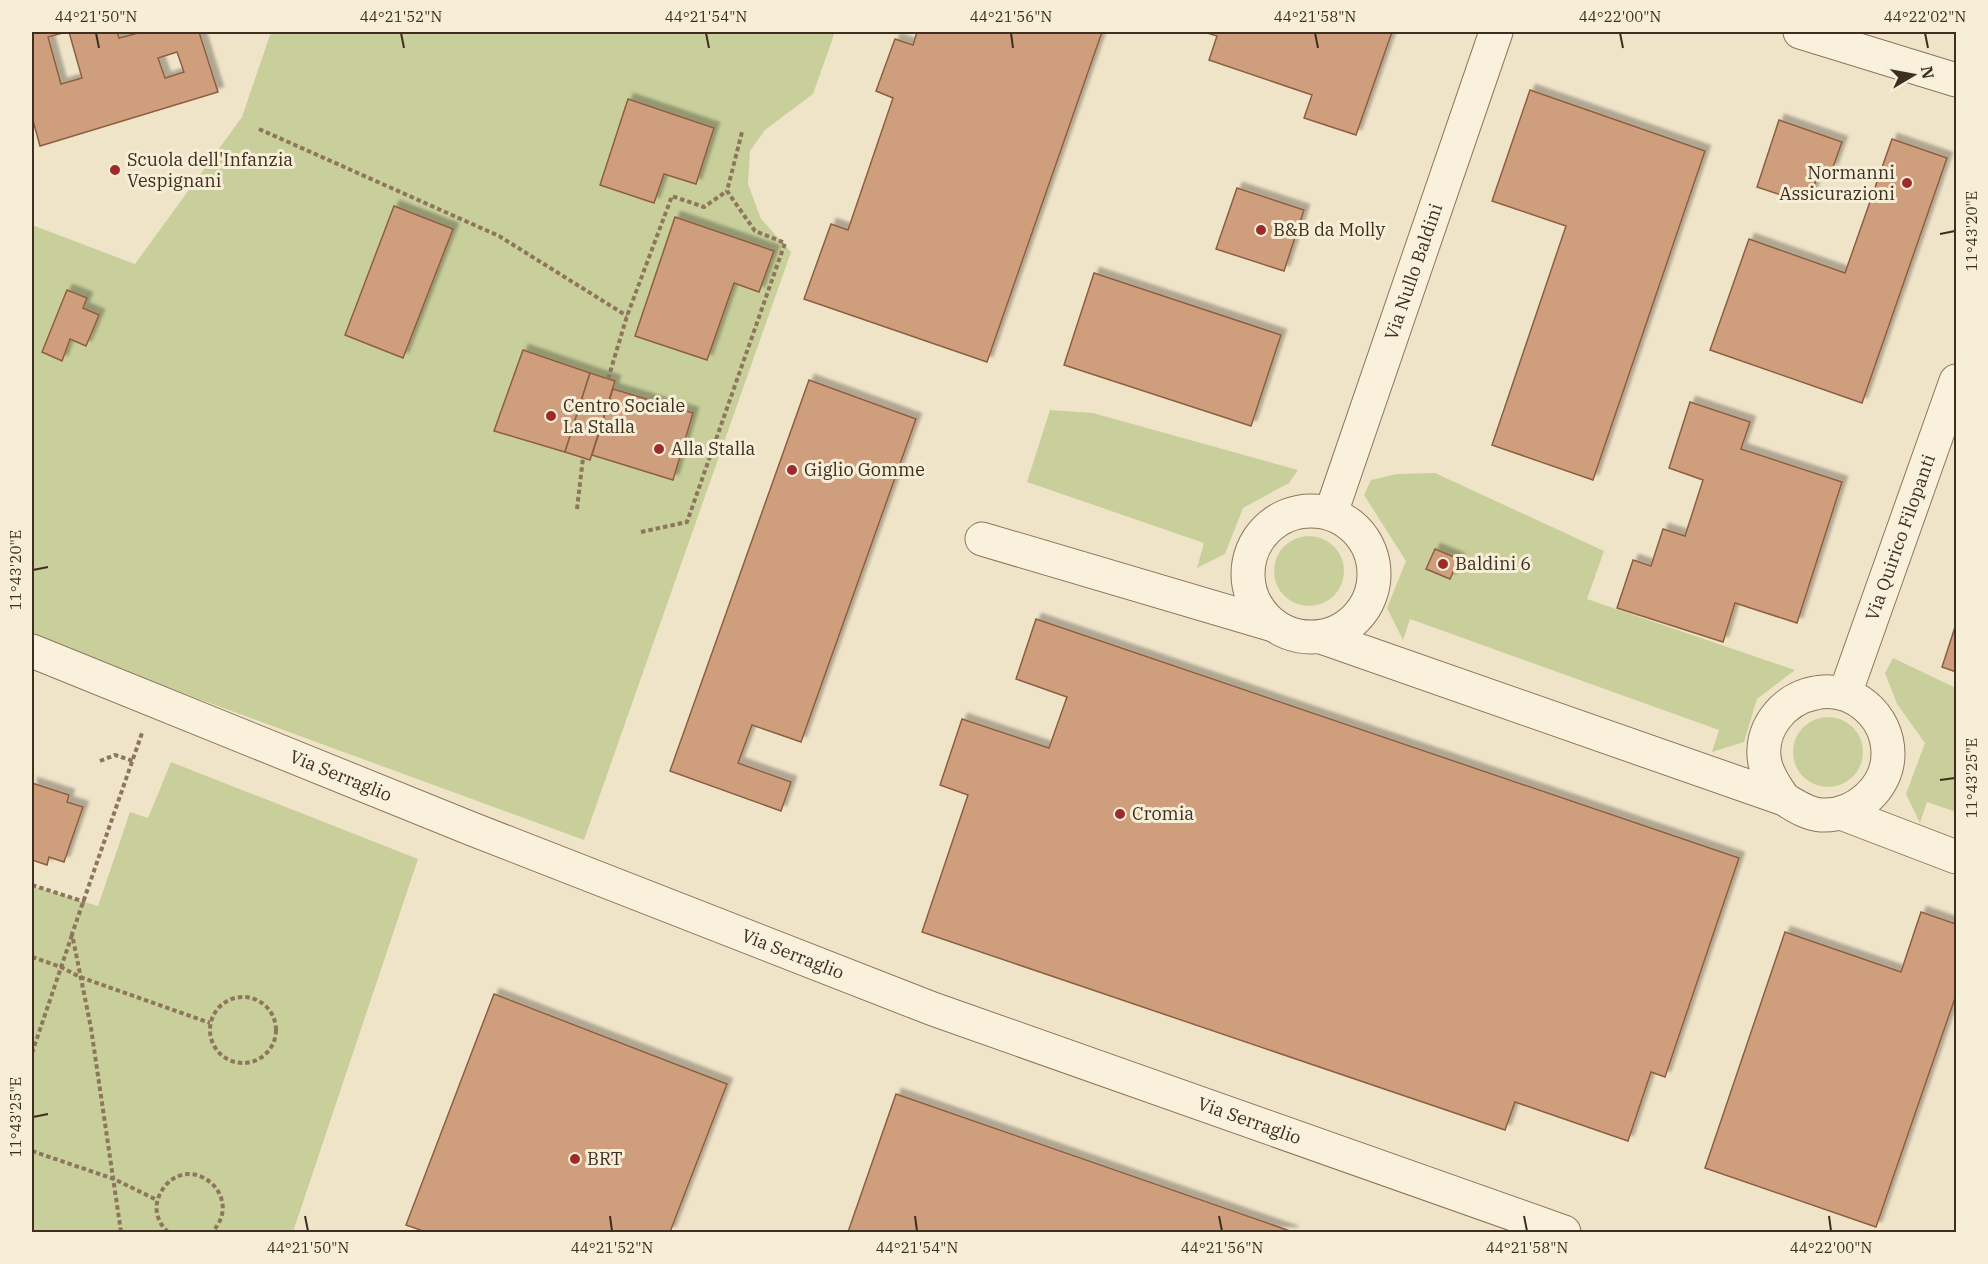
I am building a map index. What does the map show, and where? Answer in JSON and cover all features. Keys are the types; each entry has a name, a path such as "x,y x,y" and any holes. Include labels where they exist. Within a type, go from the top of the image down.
{"street":[{"name":"Via Nullo Baldini","path":"1331,513 1496,32"},
{"path":"1800,32 1956,80"},
{"name":"Via Quirico Filopanti","path":"1845,693 1956,381"},
{"path":"1322,637 1341,630 1358,617 1369,599 1374,579 1372,558 1364,538 1350,523 1331,513 1311,510 1291,513 1274,522 1259,536 1250,553 1247,573 1250,593 1259,611 1273,625 1287,634 1322,637 1784,799 1801,810 1821,814 1841,813 1860,805 1874,791 1884,774 1888,754 1885,735 1876,717 1862,703 1845,693 1824,691 1803,695 1786,706 1773,722 1765,741 1765,762 1772,782 1784,799"},
{"path":"982,539 1273,625"},
{"name":"Via Serraglio","path":"32,651 472,829 933,1009 1549,1230"},
{"path":"1841,813 1956,857"}],"path":[{"path":"259,129 499,236 627,316"},
{"path":"608,379 627,316 672,196 704,207 727,191 742,132"},
{"path":"641,532 687,522 785,243 755,231 727,191"},
{"path":"577,509 583,458"},
{"path":"32,1053 142,733"},
{"path":"100,761 115,754 133,761"},
{"path":"32,885 85,902"},
{"path":"72,934 92,1040 121,1233"},
{"path":"32,957 61,967 80,977 210,1023"},
{"path":"252,998 269,1010 276,1031 274,1042 269,1051 260,1059 239,1064 228,1061 213,1045 210,1023 214,1013 231,999 252,998"},
{"path":"32,1151 114,1179 157,1200"},
{"path":"168,1233 159,1221 157,1200 169,1181 190,1174 201,1176 211,1182 222,1201 223,1212 220,1223 212,1233"}],"green space":[{"path":"271,32 835,32 813,94 765,130 750,151 748,184 761,219 791,252 584,840 32,638 32,225 135,264 242,117"},
{"path":"1050,410 1093,413 1298,470 1289,483 1243,508 1225,554 1197,568 1204,543 1027,482"},
{"path":"1435,473 1604,551 1587,599 1795,670 1757,699 1744,742 1712,752 1719,730 1410,619 1403,640 1387,608 1406,561 1364,495 1371,480 1397,474"},
{"path":"1309,536 1328,542 1338,552 1344,571 1338,590 1328,600 1309,606 1290,600 1280,590 1274,571 1280,552 1290,542"},
{"path":"1893,658 1956,688 1956,812 1927,802 1920,823 1906,794 1925,743 1897,704 1885,673"},
{"path":"1828,717 1847,723 1857,733 1863,752 1857,771 1847,781 1828,787 1809,781 1799,771 1793,752 1799,733 1809,723"},
{"path":"171,762 418,859 293,1232 32,1232 32,886 98,906 130,812 148,818"}],"building":[{"path":"32,32 66,32 48,37 61,84 82,78 69,32 117,32 119,38 142,32 199,32 218,92 40,146 32,117","holes":["177,52 184,72 165,78 158,58"]},
{"path":"917,32 1102,32 987,362 804,299 831,224 848,230 893,98 876,91 895,39 913,45"},
{"path":"1204,32 1392,32 1356,135 1304,118 1312,95 1209,60 1217,36"},
{"path":"1530,90 1705,151 1593,480 1492,445 1566,226 1492,201"},
{"path":"628,99 714,128 696,184 664,174 654,203 600,185"},
{"path":"1779,120 1842,142 1832,170 1821,166 1810,198 1795,192 1793,199 1757,187"},
{"path":"1892,139 1947,158 1862,403 1710,350 1749,239 1845,273"},
{"path":"1237,188 1304,210 1284,271 1216,249"},
{"path":"394,206 453,229 403,358 345,335"},
{"path":"675,217 774,251 759,292 734,283 707,360 635,336"},
{"path":"1094,273 1281,335 1251,426 1064,365"},
{"path":"67,290 87,298 83,308 99,315 86,346 70,339 62,361 42,352"},
{"path":"523,350 590,373 565,452 494,431"},
{"path":"590,373 615,381 590,460 565,452"},
{"path":"809,380 916,419 801,742 752,725 738,763 791,782 781,811 670,771"},
{"path":"613,389 693,413 673,480 592,455"},
{"path":"1690,402 1750,422 1741,449 1842,482 1797,623 1735,603 1723,642 1617,608 1633,560 1651,566 1663,529 1685,536 1703,480 1669,468"},
{"name":"Baldini 6","path":"1435,549 1459,559 1450,579 1426,569"},
{"path":"1036,619 1739,858 1665,1077 1651,1072 1628,1141 1515,1102 1505,1130 922,932 968,795 940,785 962,719 1049,748 1067,697 1016,679"},
{"path":"1956,624 1956,672 1942,667"},
{"path":"32,783 69,795 67,802 83,807 64,862 49,857 47,865 32,860"},
{"path":"1921,912 1956,924 1956,995 1876,1227 1705,1168 1785,932 1901,972"},
{"path":"494,994 727,1084 670,1232 426,1232 406,1225"},
{"path":"896,1094 1293,1232 848,1232"}],"place":[{"name":"Scuola dell'Infanzia Vespignani","path":"115,170"},
{"name":"Normanni Assicurazioni","path":"1907,183"},
{"name":"B&B da Molly","path":"1261,230"},
{"name":"Centro Sociale La Stalla","path":"551,416"},
{"name":"Alla Stalla","path":"659,449"},
{"name":"Giglio Gomme","path":"792,470"},
{"name":"Baldini 6","path":"1443,564"},
{"name":"Cromia","path":"1120,814"},
{"name":"BRT","path":"575,1159"}]}
